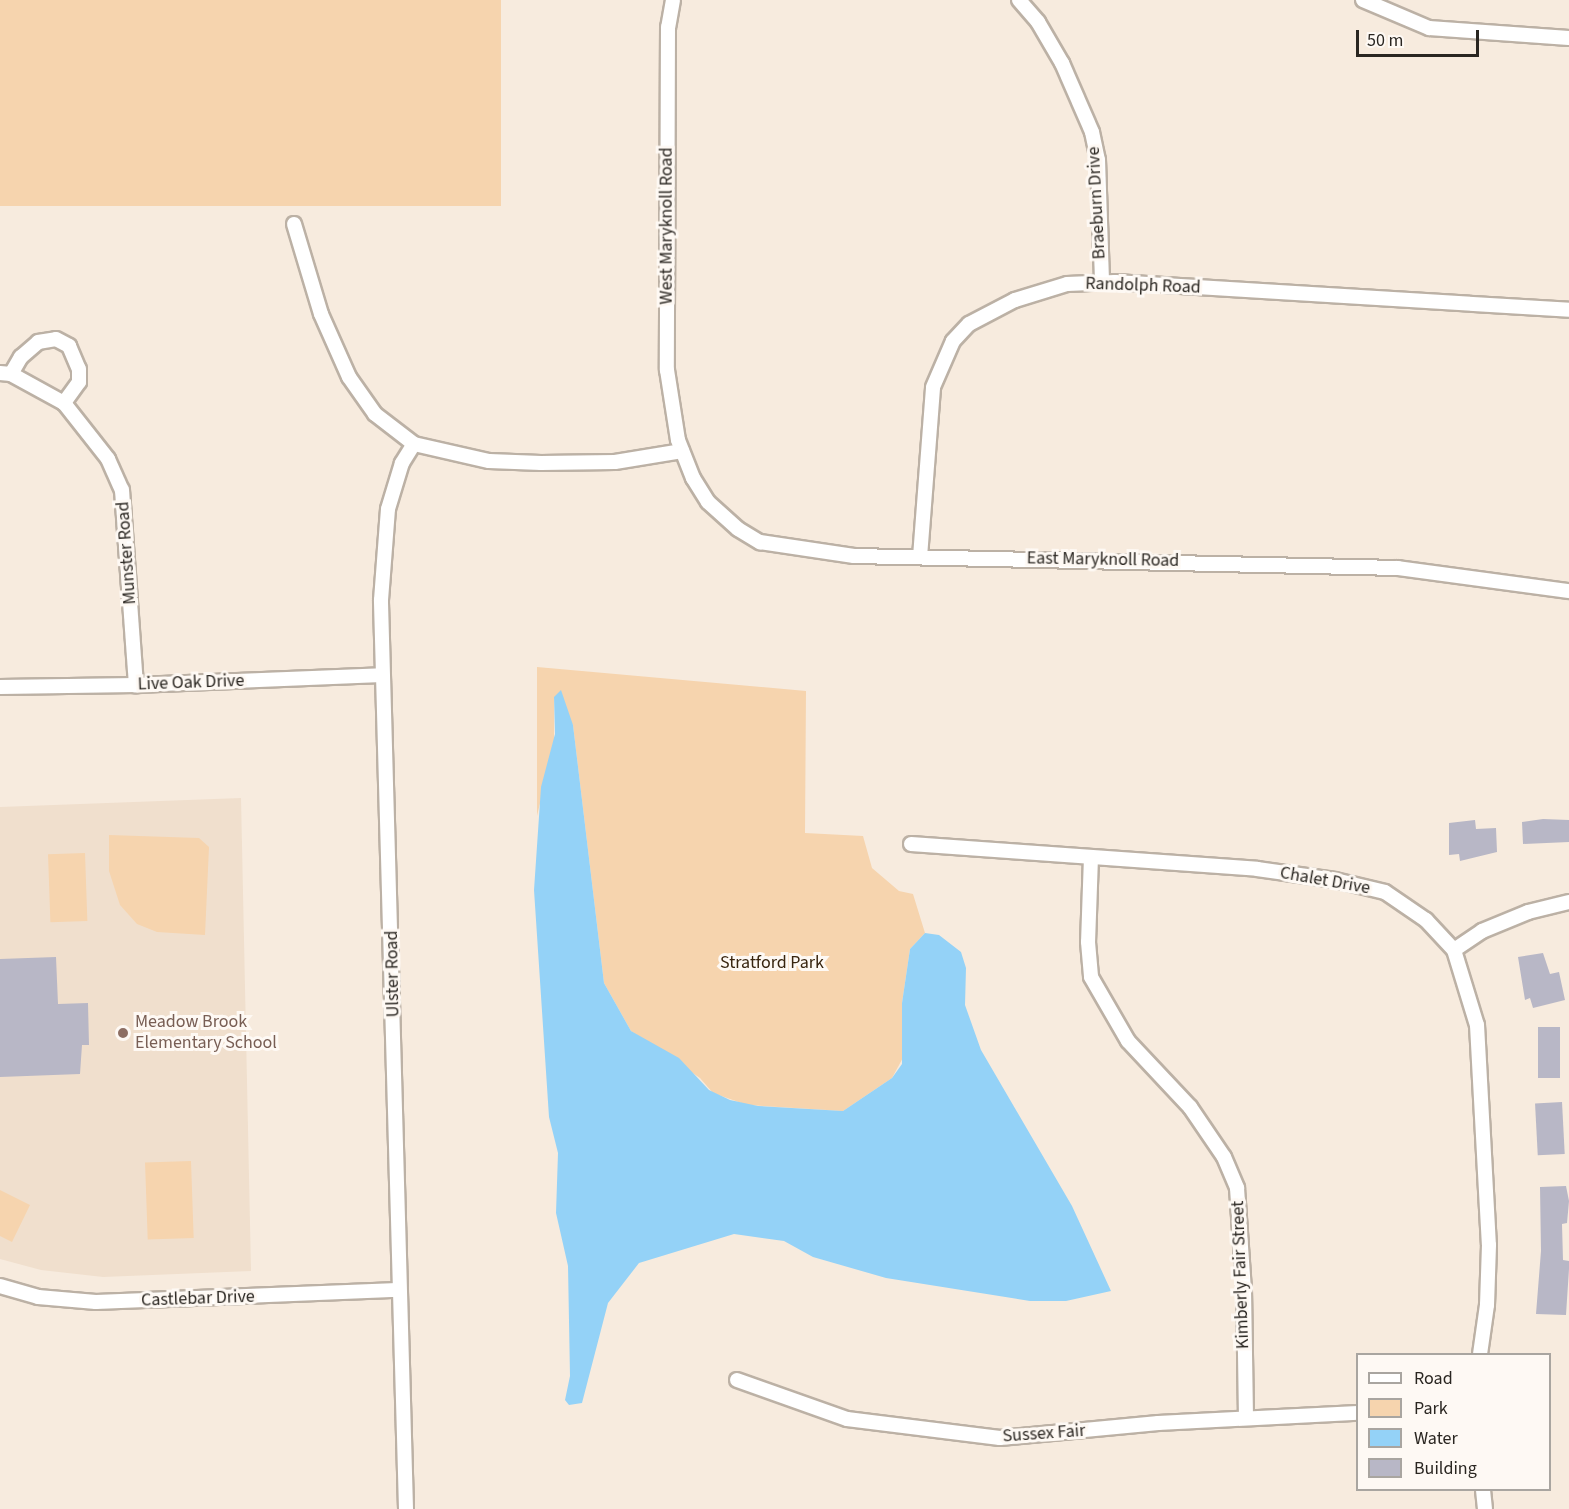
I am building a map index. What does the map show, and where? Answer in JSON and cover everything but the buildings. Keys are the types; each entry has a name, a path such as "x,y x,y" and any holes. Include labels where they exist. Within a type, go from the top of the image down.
{"street":[{"name":"West Maryknoll Road","path":"673,0 668,27 667,370 682,451"},
{"name":"Braeburn Drive","path":"1019,0 1038,22 1062,63 1092,132 1098,160 1102,282"},
{"path":"1363,0 1429,28 1569,38"},
{"path":"294,224 321,314 349,376 375,414 414,444 489,461 541,463 615,462 682,451"},
{"name":"Randolph Road","path":"920,557 933,387 953,341 969,324 1016,300 1067,284 1102,282 1569,310"},
{"name":"Munster Road","path":"64,403 79,382 79,369 69,346 56,339 38,342 6,373 64,403 108,459 122,490 136,685"},
{"name":"Ulster Road","path":"406,1509 398,1290 392,891 382,675 381,600 386,520 402,463 414,444"},
{"name":"East Maryknoll Road","path":"682,451 708,502 759,542 854,556 1398,568 1569,591"},
{"name":"Live Oak Drive","path":"0,687 136,685 382,675"},
{"name":"Chalet Drive","path":"911,844 1257,869 1385,892 1426,920 1454,950 1477,1025 1489,1245 1488,1305 1480,1353"},
{"name":"Kimberly Fair Street","path":"1091,857 1088,942 1091,977 1128,1041 1190,1107 1224,1157 1237,1188 1244,1290 1246,1418"},
{"path":"1454,950 1482,931 1528,912 1569,902"},
{"name":"Castlebar Drive","path":"0,1286 38,1297 96,1302 398,1290"},
{"name":"Sussex Fair","path":"737,1380 847,1419 1000,1438 1246,1418 1356,1413"},
{"path":"1483,1491 1485,1509"}],"shaded area":[{"name":"Meadow Brook Elementary School","path":"241,798 251,1271 103,1277 41,1270 0,1259 0,807"}],"green space":[{"path":"0,0 501,0 501,206 0,206"},
{"name":"Stratford Park","path":"537,667 806,691 805,833 863,836 872,868 899,891 913,894 925,933 910,949 902,1003 905,1054 892,1078 843,1111 747,1105 713,1093 700,1078 631,1031 604,983 573,725 554,697 554,744 537,816"},
{"path":"109,835 199,838 209,847 205,935 157,932 137,924 120,905 109,871"},
{"path":"85,853 87,921 50,922 48,854"},
{"path":"191,1161 194,1238 148,1240 145,1163"},
{"path":"0,1190 30,1205 12,1242 0,1236"}],"water":[{"path":"561,690 573,725 604,983 631,1031 679,1058 709,1090 730,1100 758,1106 843,1111 892,1078 902,1064 902,1003 910,949 925,933 939,935 961,952 966,968 965,1005 981,1050 1072,1206 1111,1291 1066,1301 1030,1301 886,1278 813,1257 784,1241 734,1234 639,1263 608,1303 582,1403 569,1405 565,1400 570,1376 568,1266 556,1213 558,1153 549,1117 534,890 541,787 555,734 554,697"}],"place":[{"name":"Meadow Brook Elementary School","path":"123,1033"}]}
